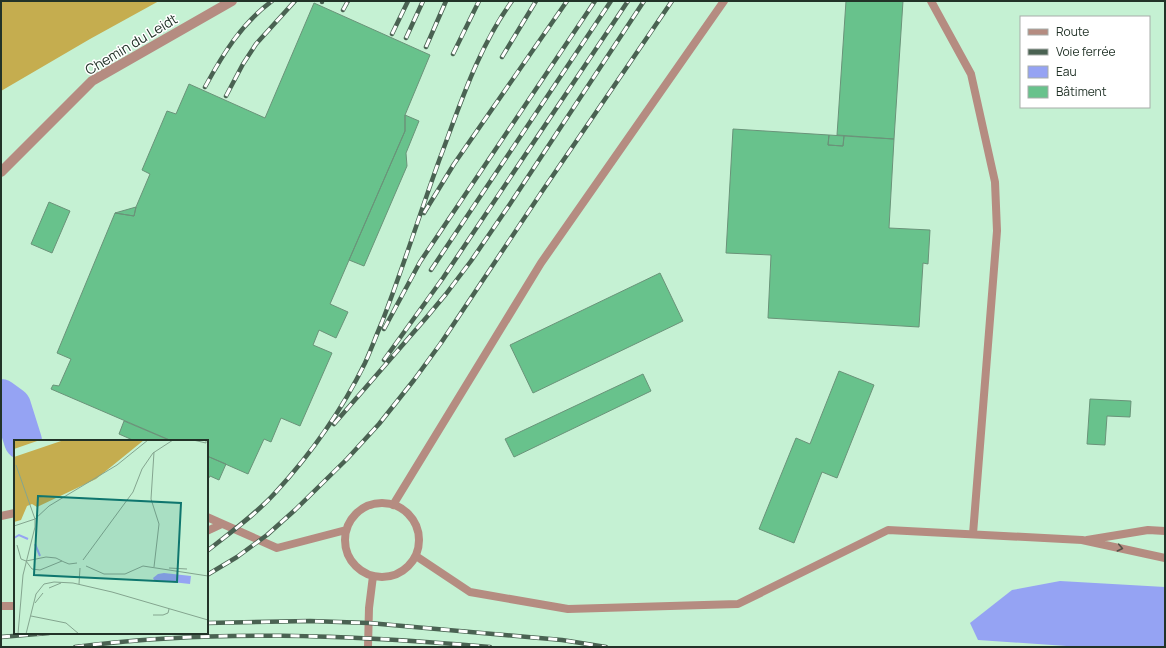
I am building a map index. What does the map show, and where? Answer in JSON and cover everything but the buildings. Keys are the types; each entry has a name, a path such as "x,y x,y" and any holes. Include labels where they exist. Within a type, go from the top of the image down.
{"street":[{"name":"Chemin du Leidt","path":"1,172 92,81 232,1"}],"lane":[{"path":"393,505 541,263 724,1"},
{"path":"931,1 971,74 996,182 997,231 973,534"},
{"path":"382,503 393,505 404,510 412,519 418,530 419,543 416,556 409,566 398,574 386,578 373,576 362,572 353,564 347,554 344,542 346,530 351,519 359,511 370,505 382,503"},
{"path":"1,516 14,513"},
{"path":"208,517 277,548 346,530"},
{"path":"208,531 222,524"},
{"path":"416,556 470,592 568,609 738,604 888,530 1082,540 1165,558"},
{"path":"1082,540 1148,530 1165,530"},
{"path":"368,647 369,608 373,576"},
{"path":"1,606 14,606"}],"shaded area":[{"path":"1,1 159,1 1,91"}],"water":[{"path":"1060,581 1165,587 1165,647 1081,647 978,640 970,623 1012,590"}],"waterway":[{"path":"1,398 12,406 23,440"}],"railway":[{"path":"205,87 234,40 251,20 272,1"},
{"path":"226,96 243,64 256,44 295,1"},
{"path":"343,10 348,1"},
{"path":"392,34 408,1"},
{"path":"406,38 423,1"},
{"path":"426,47 446,1"},
{"path":"453,54 479,1"},
{"path":"208,550 260,508 275,493 313,448 336,415 356,381 390,302 440,158 471,77 489,38 512,1"},
{"path":"502,57 536,1"},
{"path":"424,213 454,164 567,1"},
{"path":"384,329 420,262 595,1"},
{"path":"431,270 611,1"},
{"path":"384,360 443,278 628,1"},
{"path":"334,424 426,318 471,261 644,1"},
{"path":"208,574 237,557 267,535 347,459 379,424 441,343 672,1"},
{"path":"208,623 310,621 369,623 562,640 606,647"},
{"path":"1,637 37,634"},
{"path":"75,647 127,641 230,636 386,639 490,647"}]}
